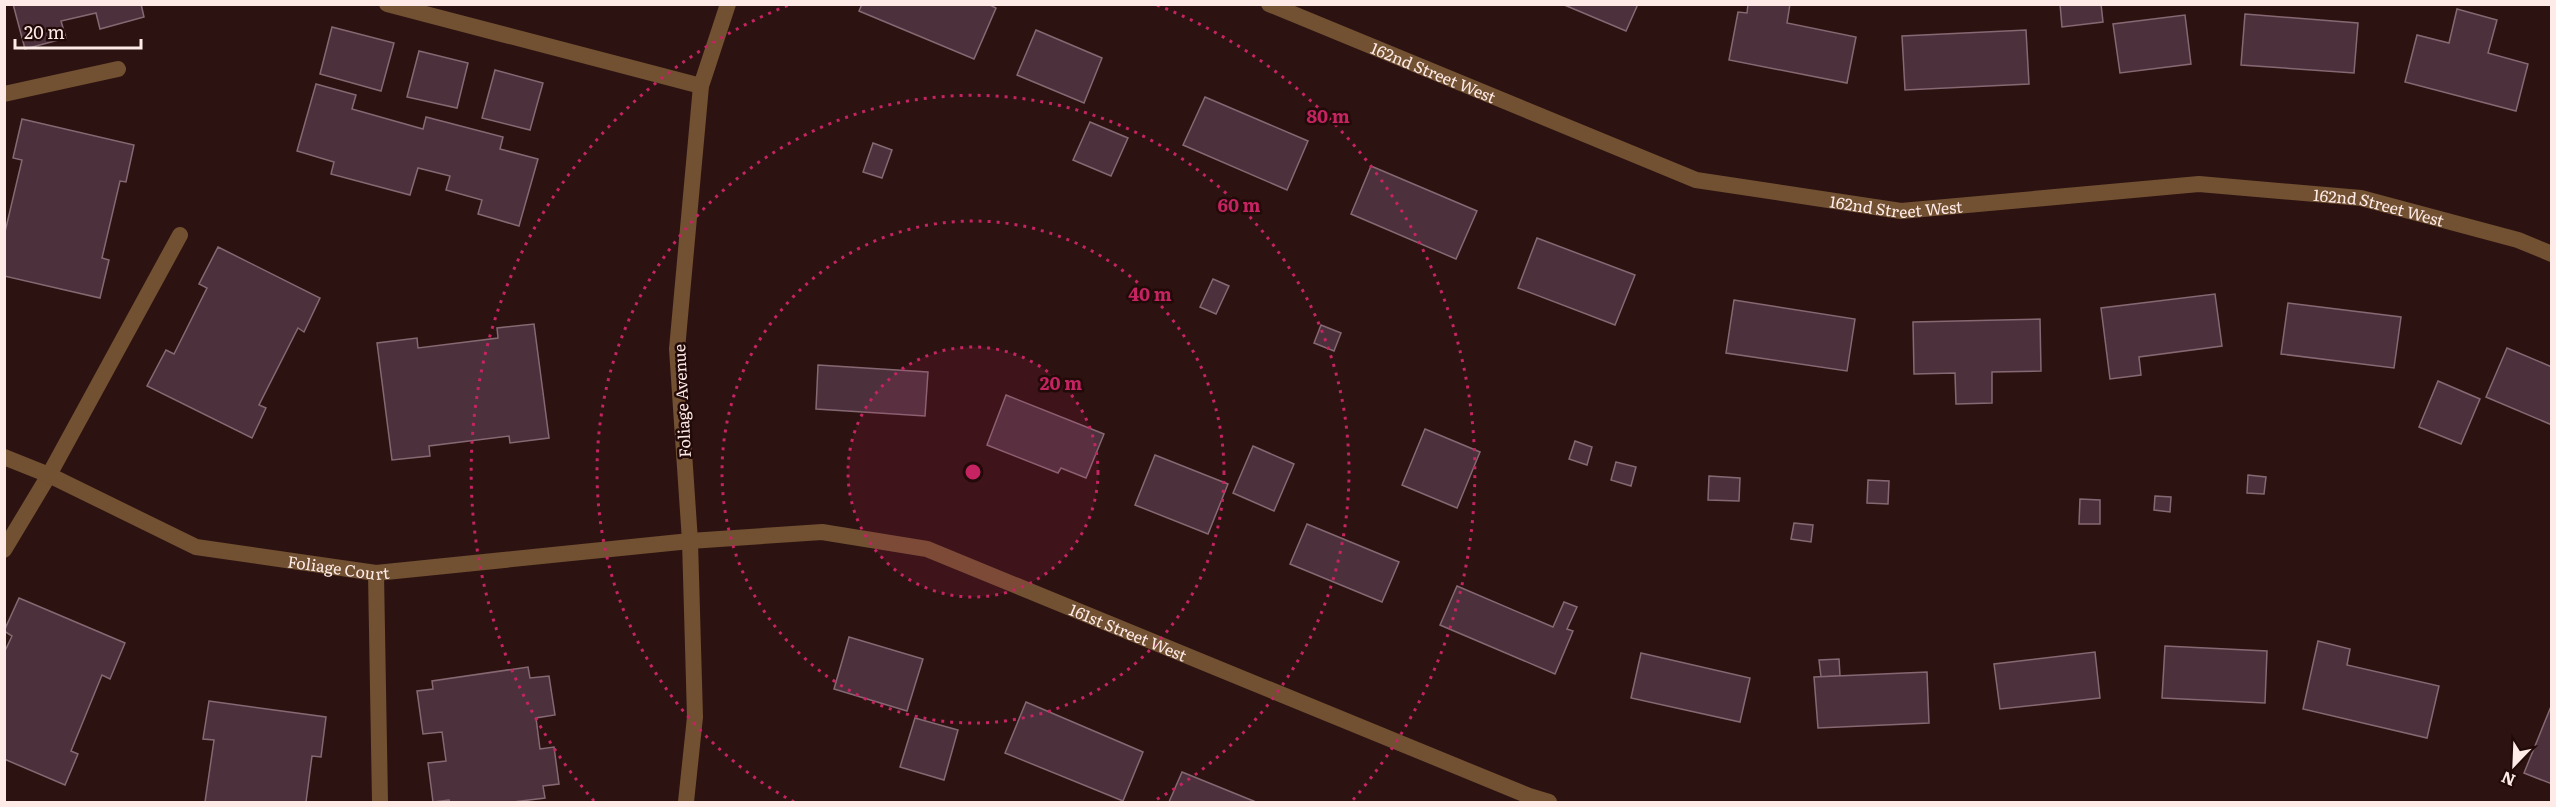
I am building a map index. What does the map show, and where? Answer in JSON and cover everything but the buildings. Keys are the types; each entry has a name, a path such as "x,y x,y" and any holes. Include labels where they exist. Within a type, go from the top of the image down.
{"street":[{"path":"387,4 701,86"},
{"name":"Foliage Avenue","path":"686,802 695,717 690,541 677,349 701,86 728,4"},
{"name":"162nd Street West","path":"1269,4 1696,180 1901,211 2199,184 2315,194 2361,198 2518,240 2552,254"},
{"path":"4,94 118,69"},
{"path":"4,550 49,475 180,235"},
{"name":"Foliage Court","path":"4,457 49,475 196,547 376,573 690,541"},
{"name":"161st Street West","path":"690,541 822,532 927,549 1528,796 1549,802"},
{"path":"376,573 380,802"}]}
